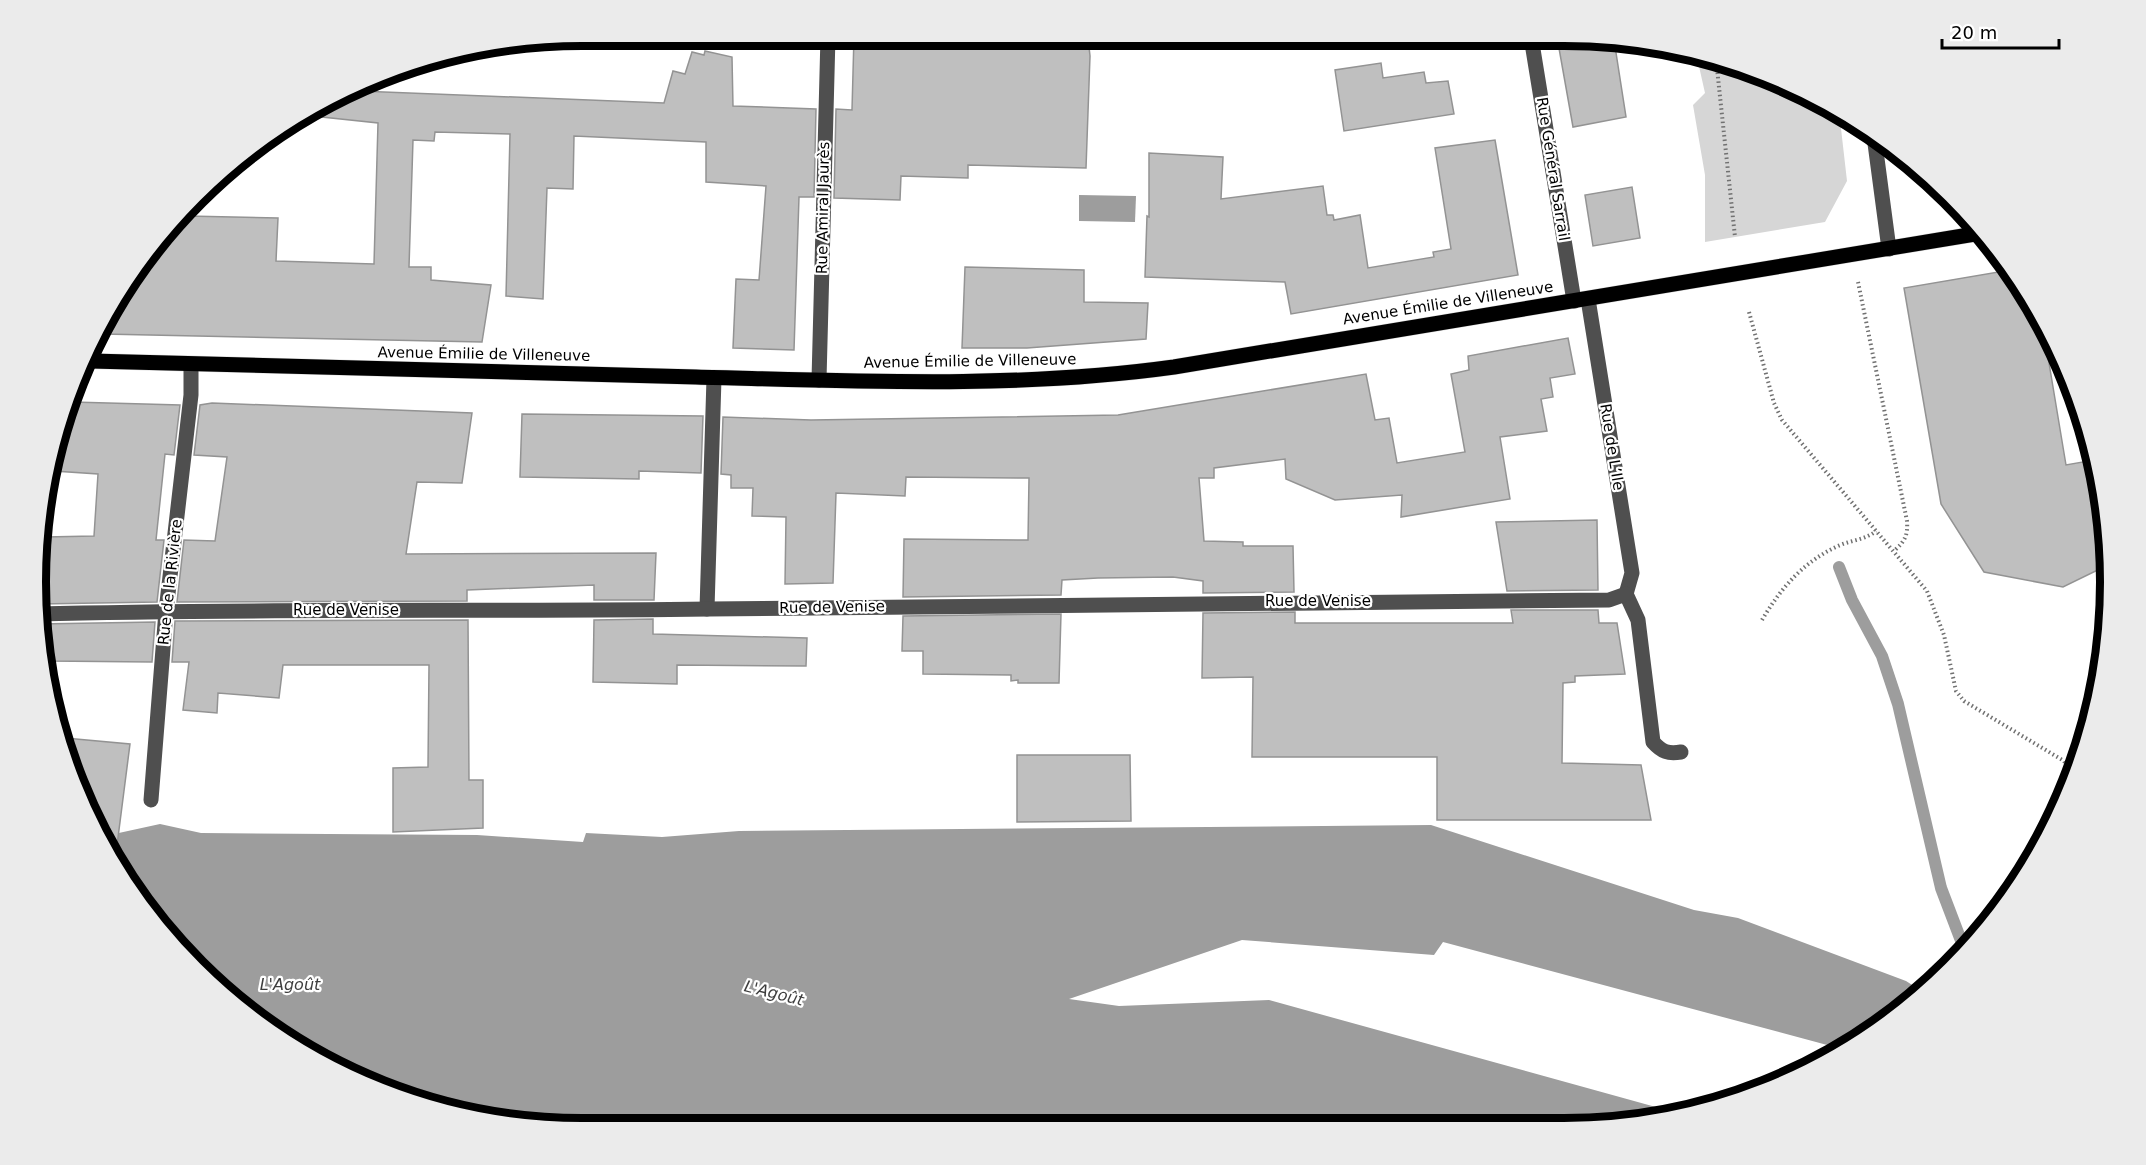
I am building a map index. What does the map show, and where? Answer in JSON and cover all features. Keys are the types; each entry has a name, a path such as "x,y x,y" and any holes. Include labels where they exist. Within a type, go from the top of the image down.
{"main road":[{"name":"Avenue Émilie de Villeneuve","path":"94,362 819,380 1001,382 1126,374 1971,235"}],"street":[{"name":"Rue Amiral Jaurès","path":"819,380 828,46"},
{"name":"Rue Général Sarrail","path":"1533,46 1581,300"},
{"path":"1875,147 1889,249"},
{"name":"Rue de L’Ile","path":"1581,300 1632,573 1626,594"},
{"name":"Rue de la Rivière","path":"151,800 166,611 190,395 191,364"},
{"path":"707,609 714,378"},
{"path":"1626,594 1638,620 1653,742 1660,750 1670,754 1681,752"},
{"name":"Rue de Venise","path":"48,614 166,611 707,609 1106,602 1609,600 1626,594"}],"path":[{"path":"1717,69 1736,237"},
{"path":"1854,255 1907,521 1908,533 1903,543 1895,550"},
{"path":"1749,312 1774,404 1782,420 1922,584 1934,606 1944,635 1956,691 1964,701 2064,761 2067,766"},
{"path":"1762,620 1790,579 1810,562 1840,545 1869,537 1876,531"}],"shaded area":[{"path":"1699,64 1769,87 1840,124 1847,181 1825,222 1705,242 1705,175 1693,105 1705,93"}],"water":[{"path":"1079,195 1136,196 1135,222 1079,221"},
{"name":"L'Agoût","path":"160,824 201,833 477,835 583,842 586,833 662,837 739,831 1431,825 1694,910 1738,918 1906,981 1915,987 1890,1008 1833,1047 1443,942 1434,955 1242,940 1069,999 1119,1006 1269,1000 1663,1109 1633,1114 1564,1118 547,1117 478,1108 410,1090 377,1078 314,1047 256,1008 203,962 157,909 110,835"}],"building":[{"path":"854,46 1089,47 1086,168 968,165 968,178 901,176 900,200 834,198 836,109 852,110"},
{"path":"1559,46 1615,49 1626,117 1573,127"},
{"path":"705,51 732,57 733,106 816,109 814,197 799,197 794,350 733,348 736,279 759,280 766,186 706,182 706,142 574,136 573,189 547,188 543,299 506,296 510,134 435,132 434,141 413,140 409,267 431,267 431,280 491,285 482,342 108,334 118,314 157,256 191,216 278,218 276,261 374,264 378,123 317,117 368,91 664,103 673,71 685,74 692,52 704,55"},
{"path":"1381,63 1383,78 1424,72 1426,83 1448,81 1454,114 1344,131 1335,70"},
{"path":"1495,140 1518,275 1291,314 1285,282 1145,277 1147,216 1149,217 1149,153 1223,157 1221,199 1323,186 1327,215 1333,215 1334,220 1360,215 1368,268 1434,257 1433,252 1451,249 1435,148"},
{"path":"1632,187 1640,238 1593,246 1585,195"},
{"path":"965,267 1084,270 1084,302 1148,303 1146,339 1027,348 962,348"},
{"path":"2000,272 2028,315 2047,352 2066,465 2085,462 2095,513 2099,569 2063,587 1984,572 1941,504 1904,288"},
{"path":"1568,338 1575,374 1550,378 1553,397 1541,399 1547,431 1500,437 1510,499 1401,517 1402,495 1335,500 1286,479 1285,459 1214,468 1214,478 1199,478 1204,541 1243,542 1243,546 1293,546 1294,592 1203,593 1203,581 1173,577 1062,580 1061,595 903,597 904,539 1028,540 1029,478 906,477 905,496 836,493 833,583 785,584 786,517 752,516 753,488 731,488 731,475 721,474 723,417 811,420 1118,415 1366,374 1375,420 1389,418 1397,463 1465,452 1451,374 1469,370 1468,356"},
{"path":"78,402 180,405 174,455 165,454 156,540 164,540 157,602 47,604 49,537 94,536 98,474 59,471"},
{"path":"212,403 472,413 462,483 417,482 406,554 656,553 654,600 594,600 594,585 467,590 467,601 177,602 184,540 215,541 227,457 194,455 200,405"},
{"path":"522,414 703,416 701,473 639,471 639,479 520,477"},
{"path":"1597,520 1598,590 1507,591 1496,522"},
{"path":"1511,610 1598,610 1599,623 1617,623 1625,674 1575,676 1575,682 1563,683 1562,763 1641,765 1651,820 1437,820 1437,757 1252,757 1253,677 1202,678 1203,613 1295,612 1295,623 1513,623"},
{"path":"1061,614 1059,683 1018,683 1018,680 1011,681 1011,675 923,674 923,651 902,651 903,616"},
{"path":"653,619 653,634 807,638 806,666 677,665 677,684 593,682 594,620"},
{"path":"468,620 469,780 483,780 483,828 393,832 393,768 428,767 429,665 283,665 279,698 218,693 217,713 183,710 189,662 172,662 175,621"},
{"path":"155,622 152,662 53,661 49,624"},
{"path":"70,738 130,744 117,848 87,788"},
{"path":"1017,755 1130,755 1131,821 1017,822"}],"waterway":[{"path":"1839,567 1852,600 1882,656 1898,704 1941,888 1961,941"}]}
